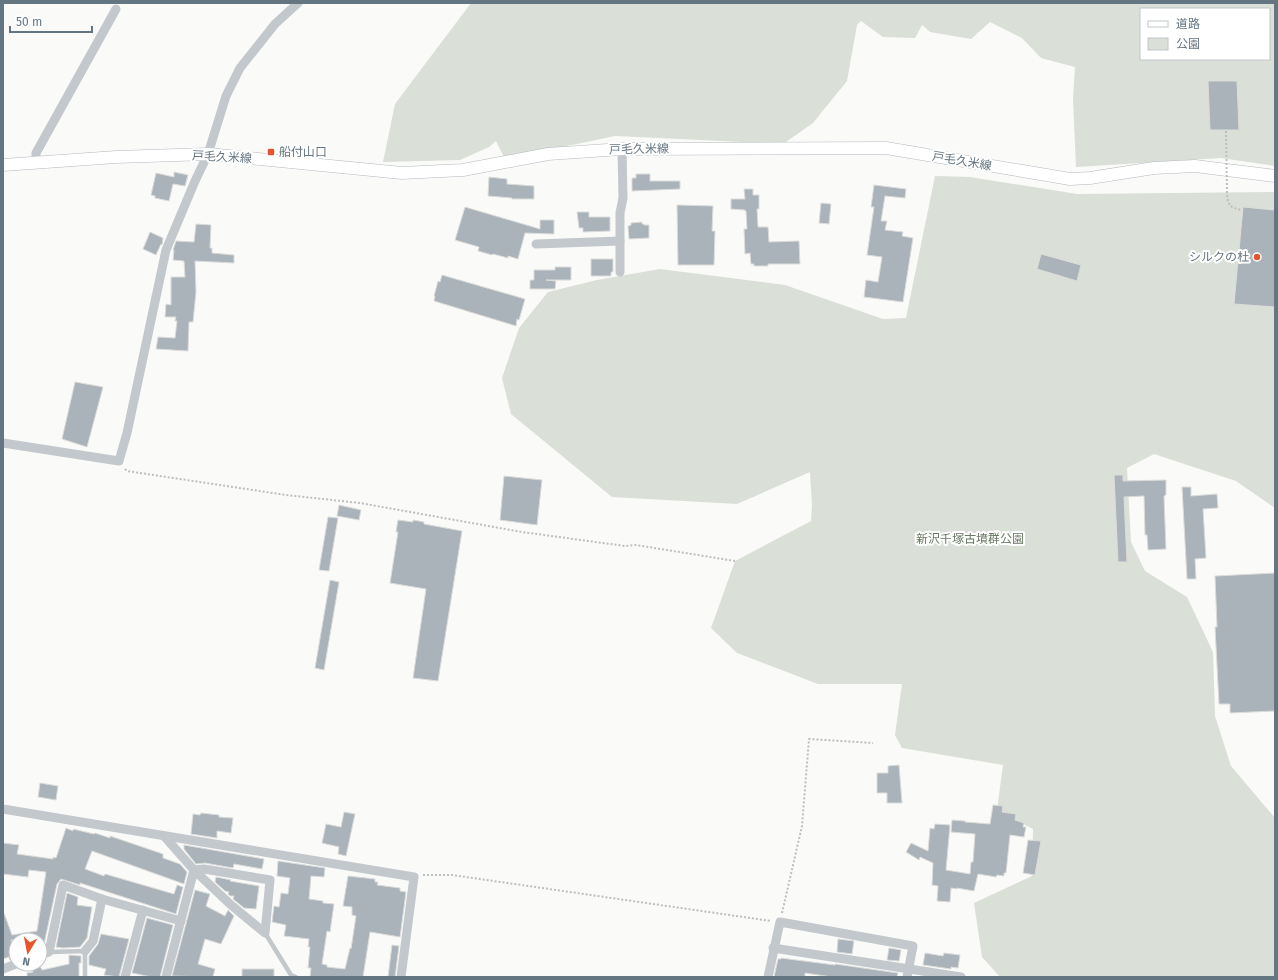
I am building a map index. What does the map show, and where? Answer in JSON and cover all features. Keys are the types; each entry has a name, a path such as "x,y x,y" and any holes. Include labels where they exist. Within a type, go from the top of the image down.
{"main road":[{"name":"戸毛久米線","path":"3,165 36,164 116,157 208,154 402,174 462,170 548,154 622,149 886,148 1070,179 1090,178 1154,168 1195,166 1275,176"}],"street":[{"path":"3,443 119,461 127,433 166,250 208,154 226,96 240,68 275,24 289,3"},
{"path":"275,24 298,3"},
{"path":"36,164 36,153 116,9"},
{"path":"620,272 620,213 623,198 622,149"},
{"path":"536,244 620,241"},
{"path":"3,809 414,877 401,977"},
{"path":"164,836 194,870 230,905 266,933"},
{"path":"194,870 204,869 270,880 266,933"},
{"path":"166,977 194,870"},
{"path":"48,939 63,885 102,899 181,921"},
{"path":"85,951 93,941 102,899"},
{"path":"125,977 143,910"},
{"path":"768,977 773,948 780,922 913,946 908,973"},
{"path":"773,948 908,973 961,977"}],"lane":[{"path":"266,933 291,975 296,977"},
{"path":"48,954 85,951 85,977"}],"path":[{"path":"1226,131 1227,199 1229,205 1242,210"},
{"path":"119,461 127,471 286,495 360,502 522,532 624,546 636,545 735,562"},
{"path":"414,877 418,875 452,876 780,922 802,826 809,739 873,743"}],"green space":[{"path":"471,3 1275,3 1275,166 1221,158 1076,167 1073,99 1075,67 1041,58 1022,38 990,22 971,39 930,32 922,25 915,38 883,37 861,21 857,25 847,81 813,123 783,144 615,136 505,159 496,141 489,147 460,160 383,162 395,104"},
{"name":"新沢千塚古墳群公園","path":"935,176 970,177 1077,194 1275,192 1275,508 1236,481 1154,454 1127,468 1131,542 1145,571 1187,597 1213,652 1215,716 1231,766 1275,818 1275,977 1000,977 982,957 974,903 1032,876 1033,829 997,810 1003,765 902,748 895,735 902,684 818,684 737,653 711,628 735,561 811,521 812,506 810,472 737,504 612,497 511,414 502,378 519,328 548,292 597,280 660,269 785,285 883,319 906,318"}],"building":[{"path":"1208,81 1237,81 1239,130 1210,130"},
{"path":"174,172 188,175 185,186 173,184 169,201 155,198 155,196 151,195 156,173 174,177"},
{"path":"636,174 650,174 650,181 680,181 680,189 632,191 632,178 636,178"},
{"path":"489,177 507,179 507,184 534,186 534,199 512,199 488,196"},
{"path":"874,185 906,189 905,198 885,196 881,221 887,221 885,230 903,232 902,236 913,238 903,302 864,297 866,280 878,282 882,257 867,255 874,207 871,207"},
{"path":"744,189 753,189 753,195 759,195 759,209 757,209 758,227 768,227 769,242 799,241 800,264 768,264 768,266 754,266 754,264 751,264 750,253 745,254 744,229 747,229 746,211 731,209 731,199 745,199"},
{"path":"821,203 831,204 829,224 819,223"},
{"path":"677,205 713,206 712,231 715,231 714,265 678,265"},
{"path":"465,207 540,229 540,220 554,220 554,234 525,233 518,259 478,251 479,247 455,240"},
{"name":"シルクの杜","path":"1243,207 1275,210 1275,307 1234,304"},
{"path":"577,212 589,212 589,217 610,217 610,231 583,232 583,228 579,228"},
{"path":"642,222 644,225 649,225 649,238 629,239 628,226 631,225 631,223"},
{"path":"196,224 211,225 210,248 212,248 212,253 234,255 234,263 195,261 196,292 193,322 189,322 188,351 156,349 158,337 175,338 176,317 165,317 166,304 171,305 171,277 185,277 184,261 173,260 173,250 176,241 194,242"},
{"path":"150,232 163,238 162,245 161,244 156,255 143,249"},
{"path":"1041,254 1081,265 1077,281 1037,269"},
{"path":"591,259 613,259 613,272 611,272 611,276 591,276"},
{"path":"555,267 571,267 571,280 546,280 556,281 555,289 530,289 530,280 534,280 534,270 555,270"},
{"path":"442,275 525,299 519,320 517,319 516,326 434,301 438,281 440,282"},
{"path":"75,382 103,387 87,447 62,439"},
{"path":"1114,475 1123,475 1123,481 1166,480 1166,495 1164,496 1166,549 1148,550 1147,535 1145,535 1144,496 1124,497 1127,562 1118,562"},
{"path":"504,476 542,480 537,525 500,520"},
{"path":"1182,487 1191,487 1191,496 1217,494 1218,508 1203,509 1206,558 1195,559 1196,579 1187,579"},
{"path":"339,505 361,510 359,520 337,516"},
{"path":"328,517 338,518 329,571 319,570"},
{"path":"398,520 413,522 413,520 424,522 424,524 462,531 438,681 413,678 426,589 390,583 398,532 396,532"},
{"path":"1275,573 1275,711 1230,713 1230,704 1219,704 1215,627 1217,627 1215,576"},
{"path":"330,580 339,582 324,670 315,668"},
{"path":"899,765 902,803 887,803 887,793 877,793 877,773 888,773 888,766"},
{"path":"40,783 58,786 56,800 38,797"},
{"path":"993,805 1003,806 1002,812 1016,814 1015,820 1024,823 1023,827 1026,827 1024,837 1010,835 1006,873 1004,873 1004,876 997,875 996,877 978,874 974,891 951,888 950,902 937,901 938,886 932,885 933,863 920,857 919,860 906,852 911,843 928,851 930,828 934,829 935,824 950,825 946,870 970,874 971,862 973,862 975,834 951,832 952,820 990,824"},
{"path":"344,812 355,814 346,856 338,854 339,847 322,843 326,824 341,827"},
{"path":"201,813 233,818 231,833 217,831 217,838 191,834 193,814 200,815"},
{"path":"66,828 73,831 73,829 95,833 110,838 110,836 163,854 163,858 180,864 187,872 184,884 92,851 85,869 104,876 105,874 174,894 177,885 183,887 176,914 80,883 80,885 61,879 57,884 47,932 31,932 37,931 46,872 29,870 28,877 3,874 3,843 19,845 17,854 53,859 53,857 56,858"},
{"path":"1028,840 1041,841 1035,875 1023,873"},
{"path":"184,845 264,859 262,869 234,864 233,868 205,863 196,864 184,849"},
{"path":"278,861 325,868 324,877 311,876 309,899 334,904 330,932 327,931 322,964 327,965 327,967 345,969 350,948 351,949 356,916 352,915 352,907 343,906 348,876 375,879 375,882 378,882 377,885 400,888 400,891 406,892 400,937 370,932 363,977 310,977 311,968 308,968 310,947 308,947 309,939 284,936 286,925 272,922 274,906 279,907 281,893 288,894 290,878 277,876"},
{"path":"216,877 259,886 256,909 244,908 233,899 234,896 230,896 228,894 229,892 225,891 215,882"},
{"path":"195,890 210,894 206,906 225,916 228,910 234,916 221,944 205,939 198,964 215,969 213,977 172,976"},
{"path":"67,893 78,897 77,905 92,907 87,938 80,947 56,947"},
{"path":"3,913 11,932 8,932 8,957 3,959"},
{"path":"147,918 173,925 160,977 132,973"},
{"path":"101,934 129,939 119,977 104,975 106,969 89,965 89,956 98,944"},
{"path":"838,939 854,941 852,954 837,952"},
{"path":"392,945 399,946 395,977 388,977"},
{"path":"889,948 901,950 899,961 887,960"},
{"path":"925,953 943,956 944,953 960,955 958,968 951,967 951,969 923,965"},
{"path":"69,955 81,956 81,963 79,963 79,977 27,977 27,973 48,972 48,969 69,964"},
{"path":"781,958 898,973 897,977 832,977 805,973 805,977 774,977 778,959"},
{"path":"242,969 274,969 274,977 242,977"}],"place":[{"name":"船付山口","path":"271,152"},
{"name":"シルクの杜","path":"1257,257"}]}
